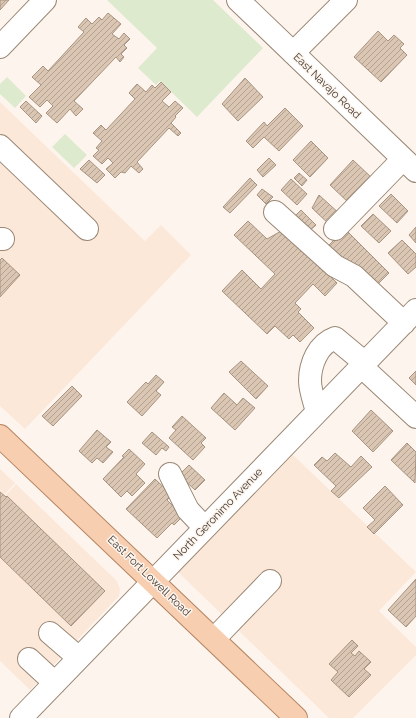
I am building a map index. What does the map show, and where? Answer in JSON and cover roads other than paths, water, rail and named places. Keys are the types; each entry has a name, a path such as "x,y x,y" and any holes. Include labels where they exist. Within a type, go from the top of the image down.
{"main road":[{"name":"East Fort Lowell Road","path":"0,436 153,580 296,718"}],"street":[{"path":"0,47 45,0"},
{"name":"East Navajo Road","path":"238,0 410,165"},
{"path":"293,53 346,0"},
{"path":"0,146 87,229"},
{"path":"335,229 410,165"},
{"path":"275,212 334,266 354,276 411,320"},
{"name":"North Geronimo Avenue","path":"21,718 363,364 411,320"},
{"path":"318,412 310,382 311,376 317,353 328,340 335,338 416,417"},
{"path":"170,474 188,510 205,528"},
{"path":"214,639 270,581"},
{"path":"50,633 79,658"},
{"path":"29,659 55,683"}]}
